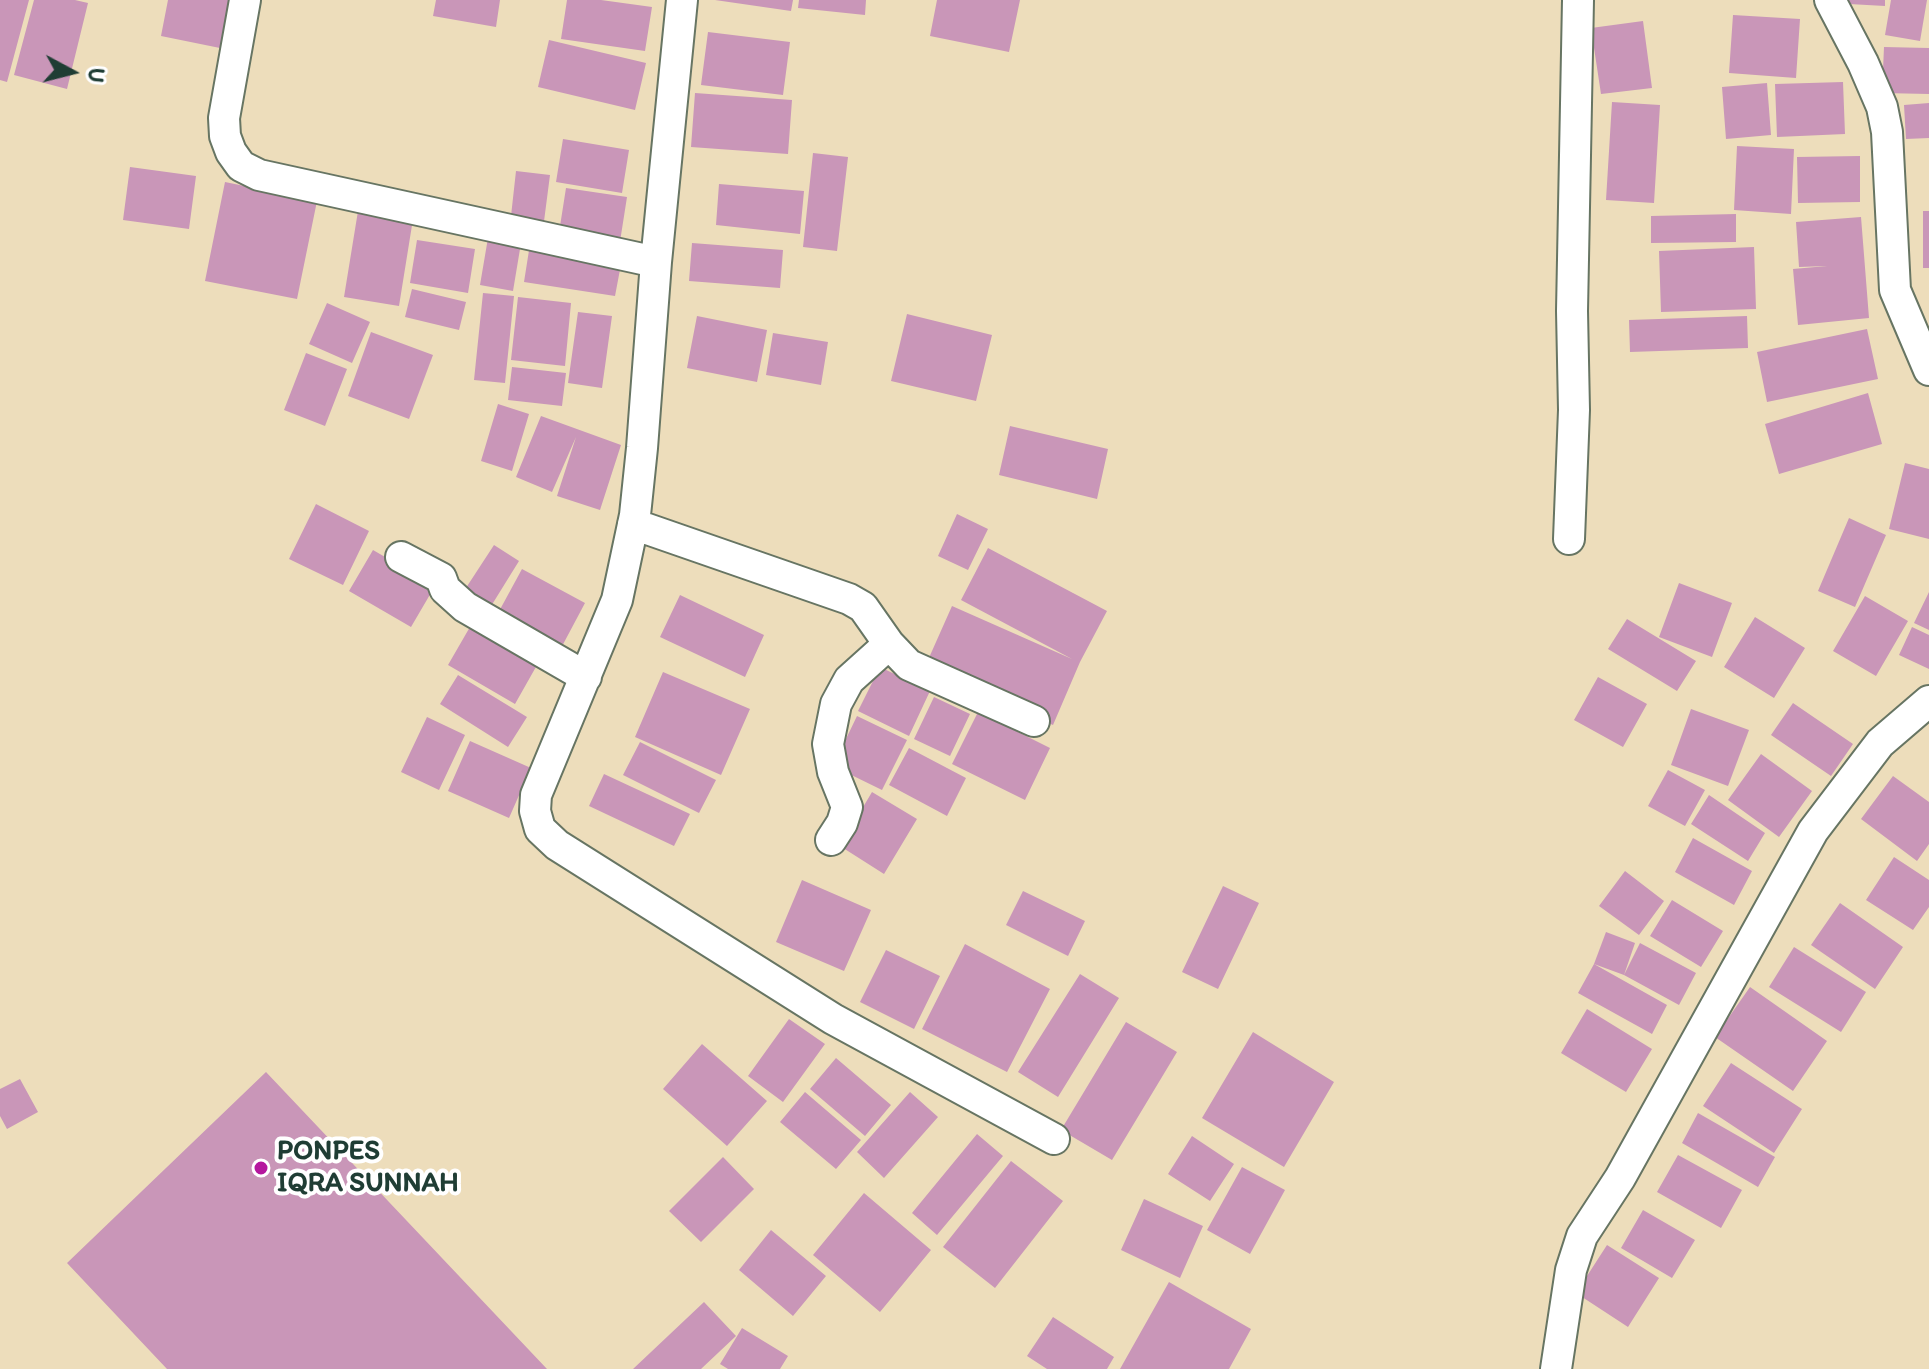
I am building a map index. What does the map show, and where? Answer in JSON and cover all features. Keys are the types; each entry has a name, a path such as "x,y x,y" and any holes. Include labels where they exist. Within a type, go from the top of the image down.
{"street":[{"path":"245,0 224,118 225,136 241,166 259,175 656,262"},
{"path":"682,0 633,524 617,600 536,795 535,811 540,829 569,853 833,1019 1054,1139"},
{"path":"1569,539 1574,410 1572,311 1578,0"},
{"path":"1830,0 1882,107 1887,132 1895,290 1929,370"},
{"path":"633,524 849,599 863,607 889,644 909,665 1034,721"},
{"path":"401,557 441,578 445,589 465,607 586,677"},
{"path":"831,840 842,823 847,807 833,772 828,744 836,704 849,680 889,644"},
{"path":"1556,1369 1571,1270 1582,1236 1620,1178 1813,831 1880,743 1929,701"}],"building":[{"path":"0,0 29,0 7,82 0,80"},
{"path":"34,0 88,3 67,89 14,75"},
{"path":"168,0 230,0 220,48 161,36"},
{"path":"436,0 500,0 496,27 433,16"},
{"path":"567,0 601,0 652,7 645,51 561,39"},
{"path":"715,0 793,0 791,11"},
{"path":"799,0 866,0 865,15 798,8"},
{"path":"937,0 1020,0 1009,52 930,36"},
{"path":"1849,0 1885,0 1885,6 1849,4"},
{"path":"1891,0 1927,0 1920,41 1885,35"},
{"path":"1733,15 1800,19 1796,78 1729,73"},
{"path":"1643,21 1652,88 1601,94 1591,28"},
{"path":"708,32 790,42 783,95 701,85"},
{"path":"549,40 646,63 635,110 538,87"},
{"path":"1884,47 1929,48 1929,94 1882,93"},
{"path":"1843,82 1845,134 1777,137 1775,84"},
{"path":"1767,83 1771,135 1726,139 1722,87"},
{"path":"695,93 792,100 788,154 691,147"},
{"path":"1612,102 1660,105 1654,203 1606,200"},
{"path":"1929,103 1929,138 1906,139 1904,105"},
{"path":"563,139 629,150 622,193 556,182"},
{"path":"1737,146 1794,149 1791,214 1734,210"},
{"path":"813,153 848,157 837,251 803,247"},
{"path":"1860,156 1860,202 1798,203 1797,157"},
{"path":"130,167 196,176 189,229 123,220"},
{"path":"516,171 550,175 543,229 510,225"},
{"path":"225,182 317,201 297,299 205,281"},
{"path":"719,184 804,191 800,234 716,225"},
{"path":"566,188 627,197 619,248 558,239"},
{"path":"358,211 413,219 399,306 344,297"},
{"path":"1923,211 1929,211 1929,268 1923,268"},
{"path":"1736,214 1736,242 1651,243 1651,216"},
{"path":"1861,217 1869,318 1798,325 1793,269 1827,266 1799,267 1796,222"},
{"path":"489,232 522,237 513,291 480,285"},
{"path":"417,240 475,249 468,293 410,283"},
{"path":"692,243 783,250 780,288 689,281"},
{"path":"530,244 622,259 615,296 524,282"},
{"path":"1754,247 1756,309 1661,312 1659,251"},
{"path":"412,289 466,302 459,330 405,317"},
{"path":"483,293 514,296 505,383 474,380"},
{"path":"518,297 571,303 565,366 511,360"},
{"path":"327,303 370,322 352,363 309,344"},
{"path":"578,312 612,316 602,388 568,383"},
{"path":"907,314 992,335 976,401 891,381"},
{"path":"697,316 767,330 757,382 687,368"},
{"path":"1747,316 1748,348 1630,352 1629,320"},
{"path":"1867,329 1878,379 1767,402 1757,352"},
{"path":"371,332 433,355 409,419 348,396"},
{"path":"773,333 828,342 821,385 766,375"},
{"path":"306,353 347,369 325,426 284,410"},
{"path":"512,367 566,373 562,406 508,400"},
{"path":"1868,393 1882,444 1779,474 1765,424"},
{"path":"498,404 529,414 512,471 481,461"},
{"path":"541,416 621,445 600,510 557,496 576,437 552,492 516,477"},
{"path":"1010,426 1108,449 1097,499 999,475"},
{"path":"1905,463 1929,469 1929,539 1889,529"},
{"path":"316,504 369,531 343,585 289,559"},
{"path":"957,514 988,529 968,570 938,556"},
{"path":"1849,518 1886,535 1855,607 1818,591"},
{"path":"494,545 519,561 488,611 462,594"},
{"path":"988,548 1107,611 1080,662 1053,725 924,669 952,606 1072,659 961,600"},
{"path":"373,550 435,586 411,627 349,591"},
{"path":"522,569 585,603 560,650 497,615"},
{"path":"1679,583 1732,603 1712,657 1659,637"},
{"path":"1929,592 1929,630 1914,623"},
{"path":"680,595 764,635 745,677 660,637"},
{"path":"1865,596 1908,621 1876,676 1833,651"},
{"path":"1755,617 1805,648 1774,698 1724,667"},
{"path":"1627,619 1696,661 1677,691 1608,649"},
{"path":"474,620 541,658 515,704 448,665"},
{"path":"1912,627 1929,635 1929,669 1899,655"},
{"path":"880,667 930,691 909,736 858,711"},
{"path":"663,672 750,709 721,775 635,737"},
{"path":"458,675 527,717 508,747 440,704"},
{"path":"1598,677 1647,704 1623,747 1574,720"},
{"path":"934,697 970,714 950,756 914,739"},
{"path":"1793,703 1853,744 1831,776 1771,735"},
{"path":"1691,709 1749,730 1728,786 1671,765"},
{"path":"978,712 1050,748 1025,800 952,764"},
{"path":"857,716 907,740 882,790 833,766"},
{"path":"427,717 465,735 439,790 401,772"},
{"path":"470,741 531,768 509,818 448,791"},
{"path":"640,742 716,780 699,813 623,775"},
{"path":"909,748 966,778 947,816 889,785"},
{"path":"1761,754 1812,791 1779,837 1728,800"},
{"path":"1668,770 1705,790 1685,826 1648,806"},
{"path":"604,774 690,814 674,846 589,806"},
{"path":"1893,776 1929,802 1929,844 1917,861 1861,819"},
{"path":"872,792 917,819 884,874 840,846"},
{"path":"1709,795 1765,833 1748,861 1691,824"},
{"path":"1693,838 1752,871 1734,905 1675,872"},
{"path":"1894,857 1929,880 1929,907 1913,930 1866,900"},
{"path":"1625,871 1664,901 1639,935 1599,906"},
{"path":"802,880 871,910 844,971 776,942"},
{"path":"1223,886 1259,903 1218,989 1182,972"},
{"path":"1023,891 1085,921 1068,956 1006,925"},
{"path":"1672,900 1723,931 1701,967 1650,936"},
{"path":"1840,903 1903,947 1875,989 1811,945"},
{"path":"1606,932 1635,943 1624,975 1594,964"},
{"path":"1640,943 1696,973 1679,1005 1624,975"},
{"path":"965,944 1050,989 1007,1072 922,1029"},
{"path":"1794,947 1866,992 1841,1032 1769,987"},
{"path":"886,950 940,976 914,1029 860,1002"},
{"path":"1594,964 1667,1005 1652,1034 1578,993"},
{"path":"1080,974 1119,998 1058,1097 1018,1072"},
{"path":"1750,987 1827,1041 1793,1091 1715,1037"},
{"path":"1587,1009 1652,1049 1626,1092 1561,1053"},
{"path":"789,1019 825,1044 783,1102 748,1076"},
{"path":"1126,1022 1177,1052 1112,1160 1061,1130"},
{"path":"1253,1032 1334,1082 1284,1167 1202,1118"},
{"path":"702,1044 767,1101 727,1146 663,1089"},
{"path":"836,1058 891,1105 865,1136 810,1089"},
{"path":"1731,1063 1802,1109 1774,1153 1703,1106"},
{"name":"PONPES IQRA SUNNAH","path":"266,1072 547,1369 167,1369 67,1263"},
{"path":"20,1079 38,1112 7,1129 0,1116 0,1089"},
{"path":"805,1092 861,1140 836,1169 780,1122"},
{"path":"910,1092 938,1117 884,1178 857,1152"},
{"path":"1698,1113 1775,1157 1758,1187 1682,1143"},
{"path":"977,1134 1003,1156 937,1235 912,1213"},
{"path":"1192,1136 1234,1164 1210,1201 1168,1174"},
{"path":"1678,1155 1742,1190 1721,1228 1657,1192"},
{"path":"723,1157 754,1189 701,1242 669,1211"},
{"path":"1011,1161 1063,1201 995,1288 943,1247"},
{"path":"1242,1167 1285,1190 1250,1254 1207,1230"},
{"path":"864,1193 931,1250 880,1312 813,1255"},
{"path":"1144,1199 1203,1226 1180,1278 1121,1250"},
{"path":"1643,1210 1695,1240 1672,1278 1621,1248"},
{"path":"771,1230 826,1276 793,1316 739,1270"},
{"path":"1607,1245 1659,1278 1628,1327 1576,1293"},
{"path":"1169,1282 1251,1329 1229,1369 1120,1369"},
{"path":"704,1302 736,1336 701,1369 633,1369"},
{"path":"1053,1317 1114,1357 1107,1369 1047,1369 1027,1356"},
{"path":"742,1328 788,1356 780,1369 728,1369 720,1364"}],"place":[{"name":"PONPES IQRA SUNNAH","path":"261,1168"}]}
